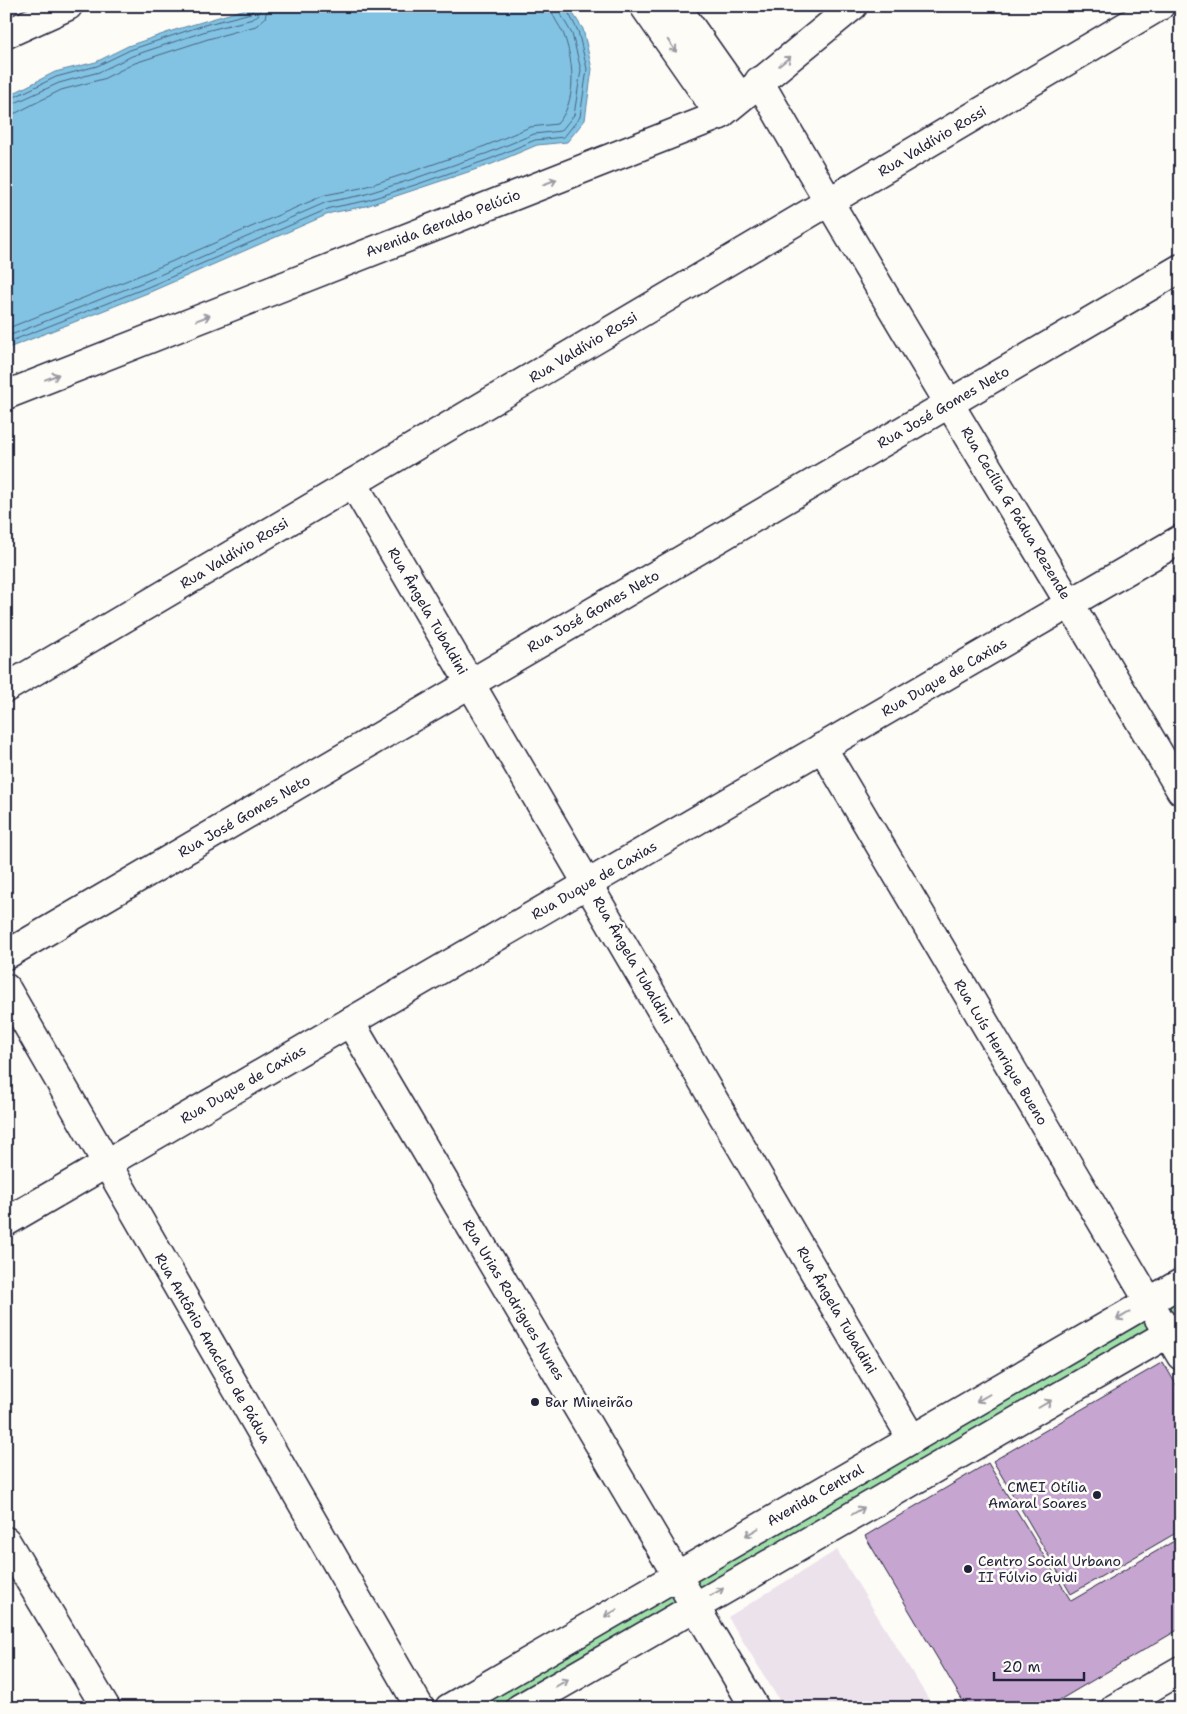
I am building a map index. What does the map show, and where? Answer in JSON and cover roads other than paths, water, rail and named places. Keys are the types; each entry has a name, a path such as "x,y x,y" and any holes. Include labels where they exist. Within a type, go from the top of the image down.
{"street":[{"path":"6,34 68,6"},
{"path":"644,6 720,115"},
{"name":"Rua Cecília G Pádua Rezende","path":"676,6 750,89 828,202 1071,603 1181,791"},
{"name":"Avenida Geraldo Pelúcio","path":"6,395 720,115 853,6"},
{"name":"Rua Valdívio Rossi","path":"6,688 1160,6"},
{"name":"Rua José Gomes Neto","path":"6,955 1181,268"},
{"name":"Rua Ângela Tubaldini","path":"353,483 589,883 912,1439"},
{"name":"Rua Duque de Caxias","path":"6,1222 1181,539"},
{"name":"Rua Luís Henrique Bueno","path":"822,748 1148,1301 1176,1339"},
{"name":"Rua Antônio Anacleto de Pádua","path":"6,988 420,1708"},
{"name":"Rua Urias Rodrigues Nunes","path":"350,1022 755,1708"},
{"name":"Avenida Central","path":"449,1708 1181,1283"},
{"path":"520,1708 694,1605 1176,1339"},
{"path":"6,1541 106,1708"},
{"path":"1115,1708 1181,1670"}],"water":[{"path":"256,6 568,6 583,29 592,69 585,120 567,142 537,145 492,164 366,206 331,213 150,292 6,349 6,97 55,72 96,62 128,46"}],"place":[{"name":"Bar Mineirão","path":"535,1402"},
{"name":"CMEI Otília Amaral Soares","path":"1097,1495"},
{"name":"Centro Social Urbano II Fúlvio Guidi","path":"968,1569"}]}
